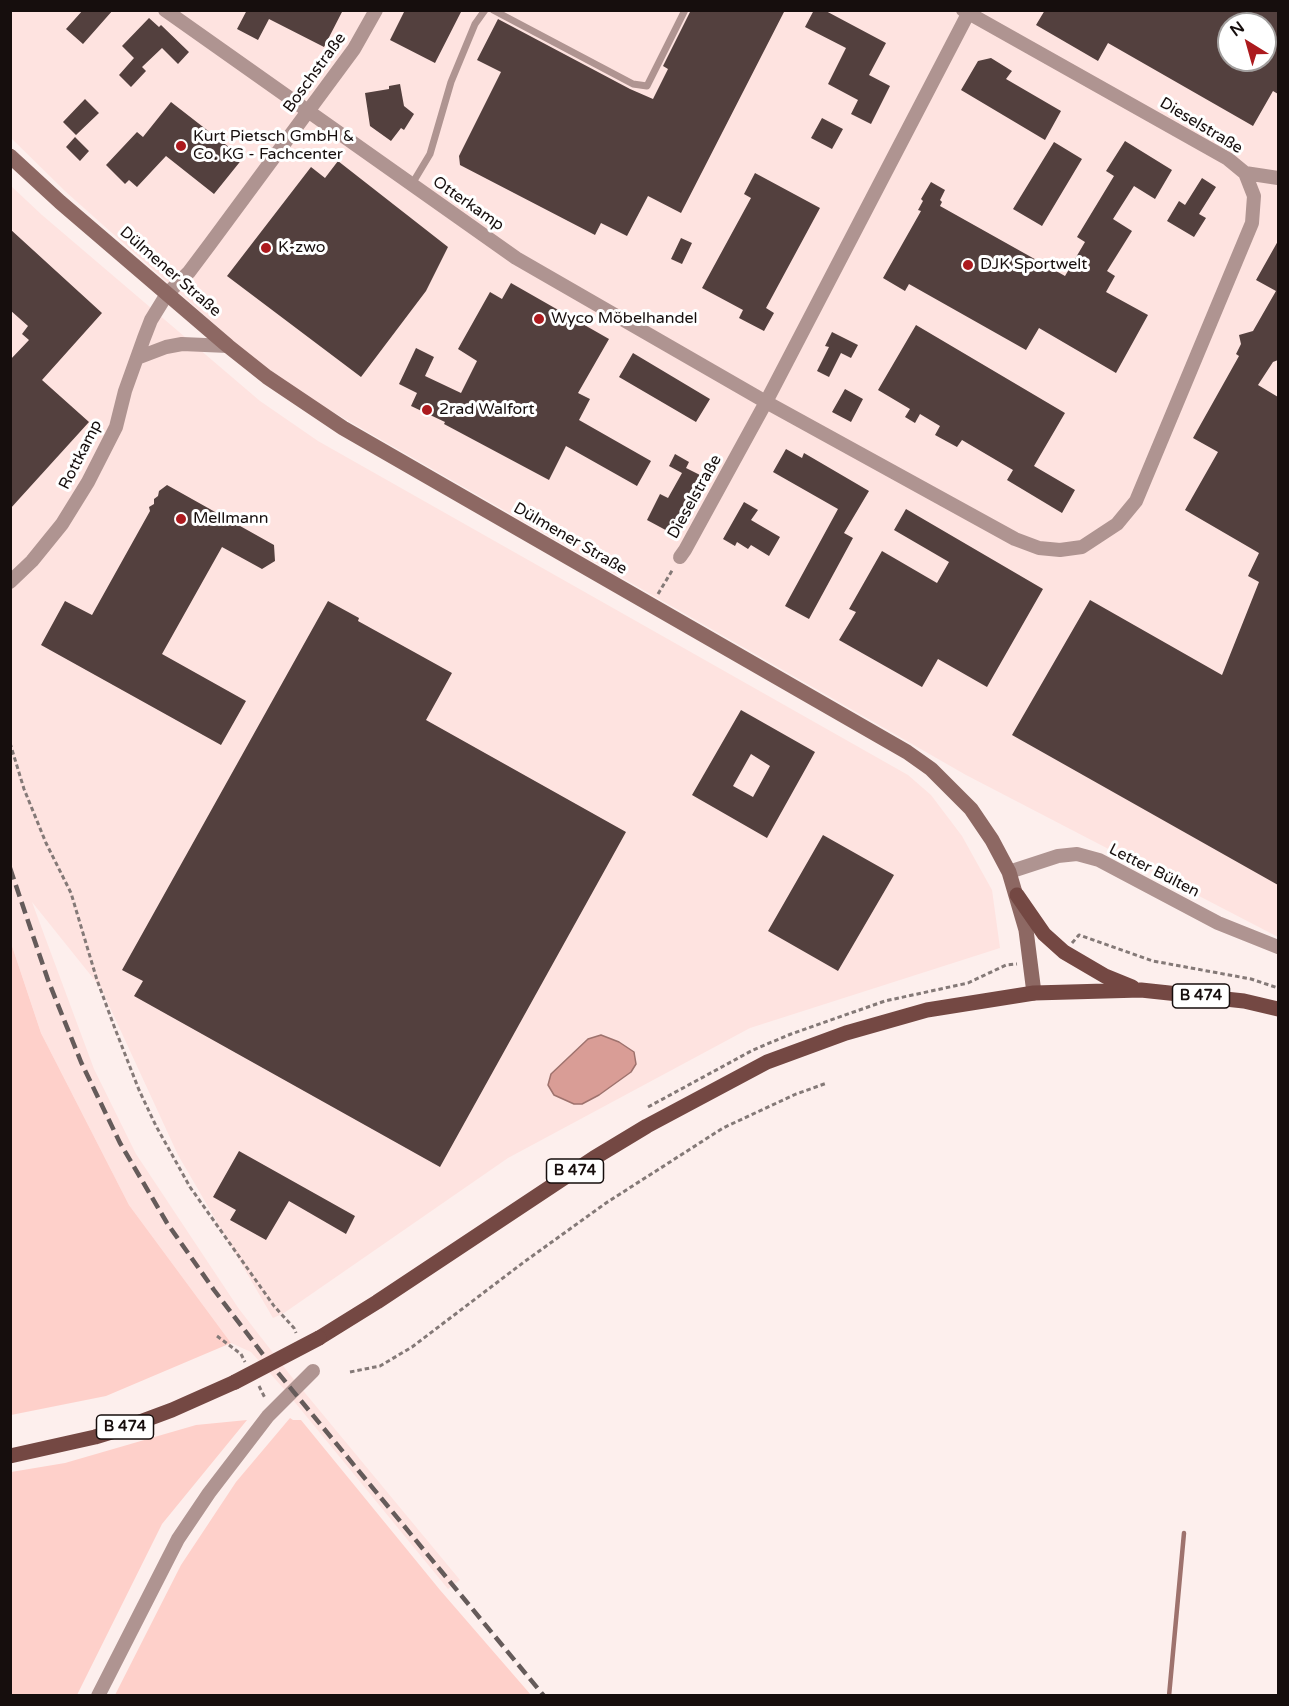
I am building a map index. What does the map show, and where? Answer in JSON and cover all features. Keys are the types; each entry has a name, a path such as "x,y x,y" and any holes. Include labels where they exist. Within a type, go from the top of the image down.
{"main road":[{"path":"1017,895 1044,933 1064,952 1105,976 1141,990"},
{"name":"B 474","path":"10,1456 121,1429 172,1410 235,1382 319,1338 447,1257 603,1153 674,1110 767,1062 846,1033 927,1010 1034,993 1141,990 1244,1000 1278,1009"}],"street":[{"name":"Otterkamp","path":"165,10 516,258 766,402"},
{"name":"Boschstraße","path":"167,294 189,272 354,49 376,10"},
{"name":"Dieselstraße","path":"680,557 766,402 967,11 1228,159 1245,173 1254,196 1252,223 1136,501 1117,524 1082,547 1060,550 1039,548 1015,540 766,402"},
{"name":"Dülmener Straße","path":"10,156 60,202 228,346 267,377 343,428 918,759 971,808 1009,872 1026,930 1034,993"},
{"path":"1245,173 1278,178"},
{"name":"Rottkamp","path":"10,582 32,561 62,524 88,482 116,428 125,391 151,320 167,294"},
{"path":"137,358 166,347 182,344 228,346"},
{"name":"Letter Bülten","path":"1009,872 1059,856 1077,854 1099,860 1218,923 1278,947"},
{"path":"98,1695 178,1539 215,1485 268,1416 313,1371"}],"lane":[{"path":"412,184 430,154 451,82 475,24 485,10"},
{"path":"493,10 633,84 647,86 685,10"}],"path":[{"name":"Dieselstraße","path":"651,606 680,557"},
{"path":"10,743 46,843 71,893 97,980 139,1090 190,1187 274,1306"},
{"path":"1064,952 1079,935 1153,961 1251,979 1278,988"},
{"path":"350,1372 380,1366 412,1347 606,1203 723,1128 796,1094 827,1083"}],"shaded area":[{"path":"10,11 1278,11 1278,937 966,775 277,380 66,192 11,138"},
{"path":"10,185 260,401 318,441 908,775 931,795 962,836 992,890 1000,948 750,1028 508,1158 284,1313 273,1318 178,1155 101,988 32,902 94,1069 136,1154 239,1309 291,1376 460,1580 448,1589 284,1389 251,1352 231,1343 129,1205 41,1033 11,943"},
{"path":"11,943 41,1033 129,1205 231,1343 106,1396 11,1415"},
{"path":"601,1035 619,1042 634,1052 636,1064 631,1072 582,1104 574,1104 554,1095 548,1085 551,1074 588,1039"},
{"path":"290,1418 301,1420 440,1590 531,1695 115,1695 181,1565 236,1482"},
{"path":"247,1420 162,1524 77,1695 11,1695 11,1472 65,1463 196,1425"}],"building":[{"path":"83,10 113,10 83,44 66,29"},
{"path":"247,10 343,10 324,47 269,19 258,40 237,29"},
{"path":"405,10 462,10 435,63 390,40"},
{"path":"691,10 785,10 681,213 648,196 627,236 601,223 595,235 460,165 459,156 501,72 477,60 498,19 653,99 668,69 663,66"},
{"path":"814,10 824,10 886,43 869,75 890,86 871,124 851,114 858,100 828,84 846,48 805,27"},
{"path":"1045,10 1278,10 1278,94 1273,91 1253,126 1108,43 1098,61 1036,25"},
{"path":"149,18 159,27 161,25 189,52 178,64 162,48 142,67 146,71 131,87 119,75 134,58 122,46"},
{"path":"991,58 1012,71 1006,79 1061,111 1045,140 961,90 978,61"},
{"path":"400,84 404,106 414,114 404,130 401,128 391,141 370,126 365,93 389,89 389,86"},
{"path":"85,99 99,113 76,135 63,122"},
{"path":"171,102 243,158 214,194 166,156 137,187 129,180 125,184 106,165 137,132 143,137"},
{"path":"822,118 843,129 832,149 811,138"},
{"path":"75,137 89,151 80,161 66,147"},
{"name":"DJK Sportwelt","path":"1125,141 1172,170 1155,199 1134,186 1113,219 1132,231 1107,271 1115,276 1106,292 1148,315 1116,373 1039,328 1026,350 909,284 905,291 883,278 921,211 918,210 923,201 921,199 931,182 945,190 940,206 1065,276 1085,242 1077,237 1114,176 1106,171"},
{"path":"1054,142 1082,159 1042,226 1013,209"},
{"path":"338,161 448,247 426,291 361,377 227,276 311,167 325,178"},
{"path":"755,173 820,208 766,308 774,313 764,331 739,318 743,310 702,288 751,198 744,194"},
{"path":"1202,178 1216,187 1199,214 1206,218 1194,237 1167,221 1179,201 1185,205"},
{"path":"10,229 102,313 42,380 89,422 10,509 10,360 29,340 22,334 28,326 10,310"},
{"path":"681,238 692,243 682,264 671,259"},
{"path":"1278,241 1278,360 1273,362 1258,385 1278,397 1278,885 1012,735 1090,600 1222,675 1259,582 1248,576 1259,553 1185,510 1218,452 1193,438 1239,356 1236,354 1241,344 1239,335 1253,331 1276,291 1256,280"},
{"path":"511,283 609,339 578,393 590,399 579,420 651,461 637,486 566,446 549,480 444,424 445,422 411,406 417,393 399,384 416,348 434,357 425,376 461,393 477,361 458,349 490,292 502,299"},
{"path":"916,325 1065,413 1034,466 1075,490 1062,513 1007,480 1013,470 962,440 957,447 935,435 940,426 920,414 915,423 905,417 910,409 878,390"},
{"path":"832,332 858,345 851,358 841,353 829,377 817,371 829,347 825,346"},
{"path":"633,353 710,399 696,422 619,377"},
{"path":"845,389 863,399 851,422 832,412"},
{"path":"786,449 802,458 804,453 869,491 844,533 853,538 809,619 785,606 838,509 773,472"},
{"path":"675,454 689,462 686,468 702,476 673,534 647,520 660,494 668,498 682,473 669,466"},
{"path":"167,485 274,545 275,561 262,569 222,547 162,654 246,701 221,745 41,645 65,601 92,615 150,511 149,507 154,504 159,491"},
{"path":"744,502 758,510 751,520 780,537 769,556 751,545 748,549 737,542 735,546 723,539"},
{"path":"906,509 1043,589 987,687 938,659 922,687 839,640 856,612 849,609 882,551 937,583 949,562 894,530"},
{"path":"328,601 359,618 358,621 452,673 426,720 626,832 440,1167 134,996 143,981 122,970"},
{"path":"741,710 815,752 767,838 692,795","holes":["751,754 770,766 753,797 733,786"]},
{"path":"823,835 894,875 838,971 768,931"},
{"path":"239,1151 355,1216 346,1234 289,1201 266,1240 230,1220 236,1210 213,1197"}],"waterway":[{"path":"1169,1696 1184,1533"}],"railway":[{"path":"10,868 48,980 81,1062 120,1143 167,1223 265,1357 544,1696"}],"place":[{"name":"Kurt Pietsch GmbH & Co. KG - Fachcenter","path":"181,146"},
{"name":"K-zwo","path":"266,248"},
{"name":"DJK Sportwelt","path":"968,265"},
{"name":"Wyco Möbelhandel","path":"539,319"},
{"name":"2rad Walfort","path":"427,410"},
{"name":"Mellmann","path":"181,519"}]}
